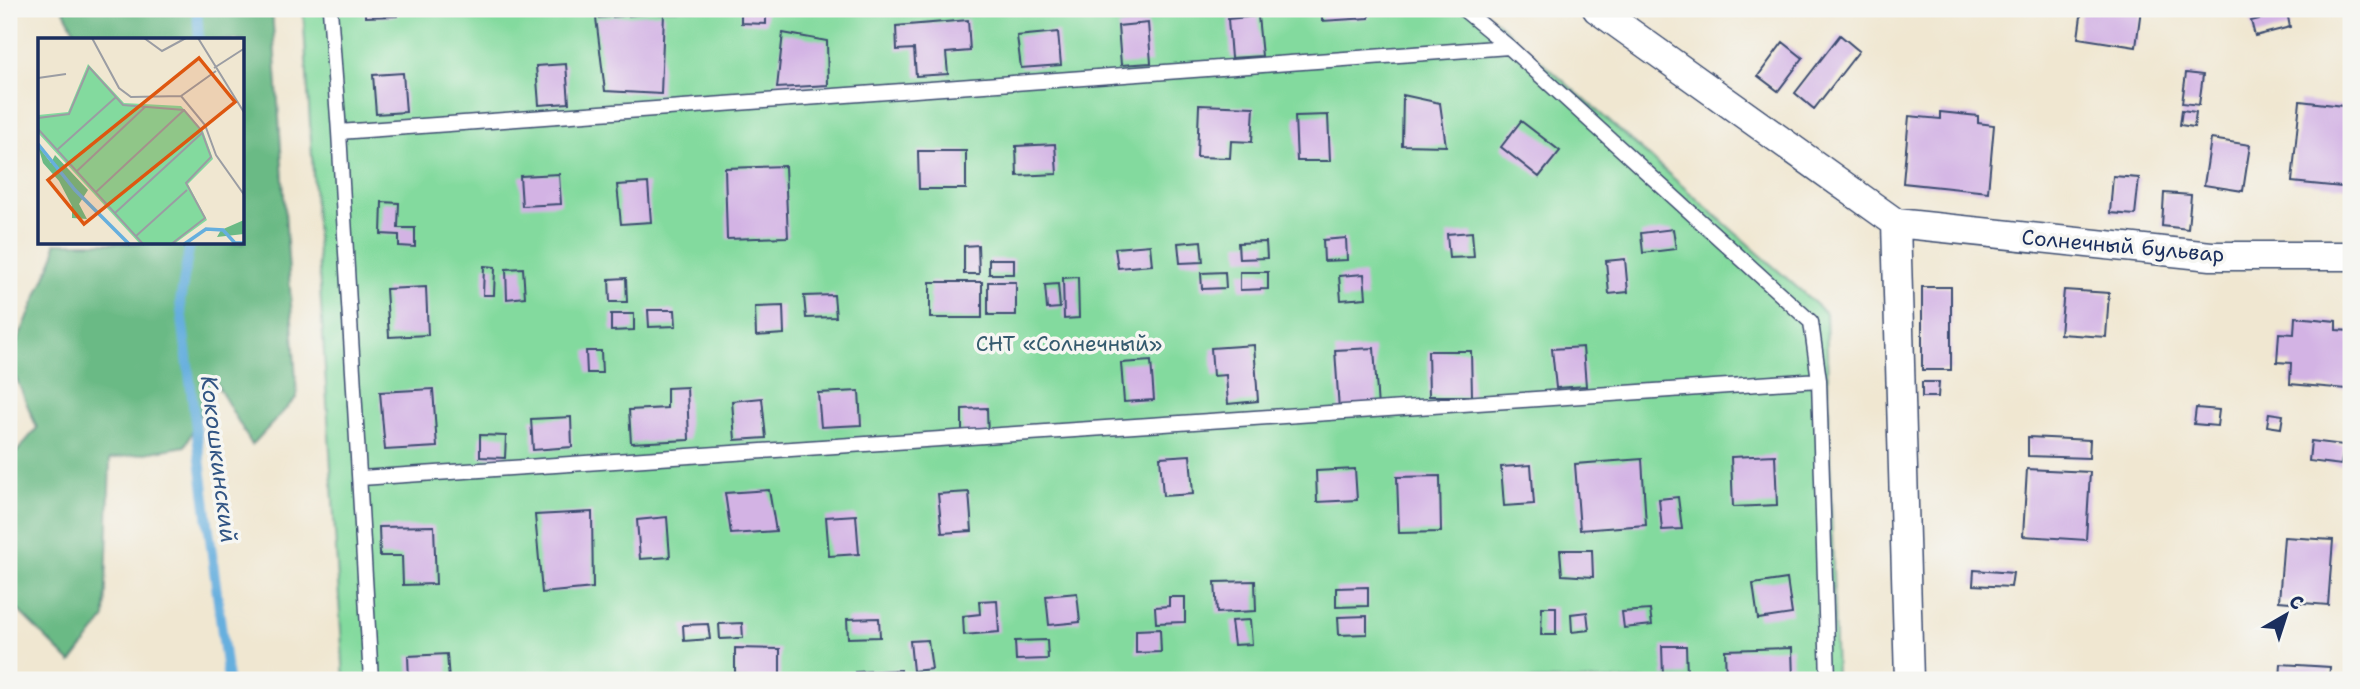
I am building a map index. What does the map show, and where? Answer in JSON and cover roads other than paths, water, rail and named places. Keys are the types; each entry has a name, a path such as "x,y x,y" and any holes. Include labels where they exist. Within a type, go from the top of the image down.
{"street":[{"name":"Солнечный бульвар","path":"1597,9 1896,223 2211,256 2351,257"},
{"path":"1896,223 1909,680"}],"lane":[{"path":"330,9 372,680"},
{"path":"1463,9 1509,47 1811,322 1819,380 1828,680"},
{"path":"339,132 1509,47"},
{"path":"360,478 1819,380"}],"waterway":[{"name":"Кокошкинский","path":"197,9 199,38"},
{"name":"Кокошкинский","path":"190,245 180,302 228,680"}],"park label":[{"name":"СНТ «Солнечный»","path":"1069,344"}]}
